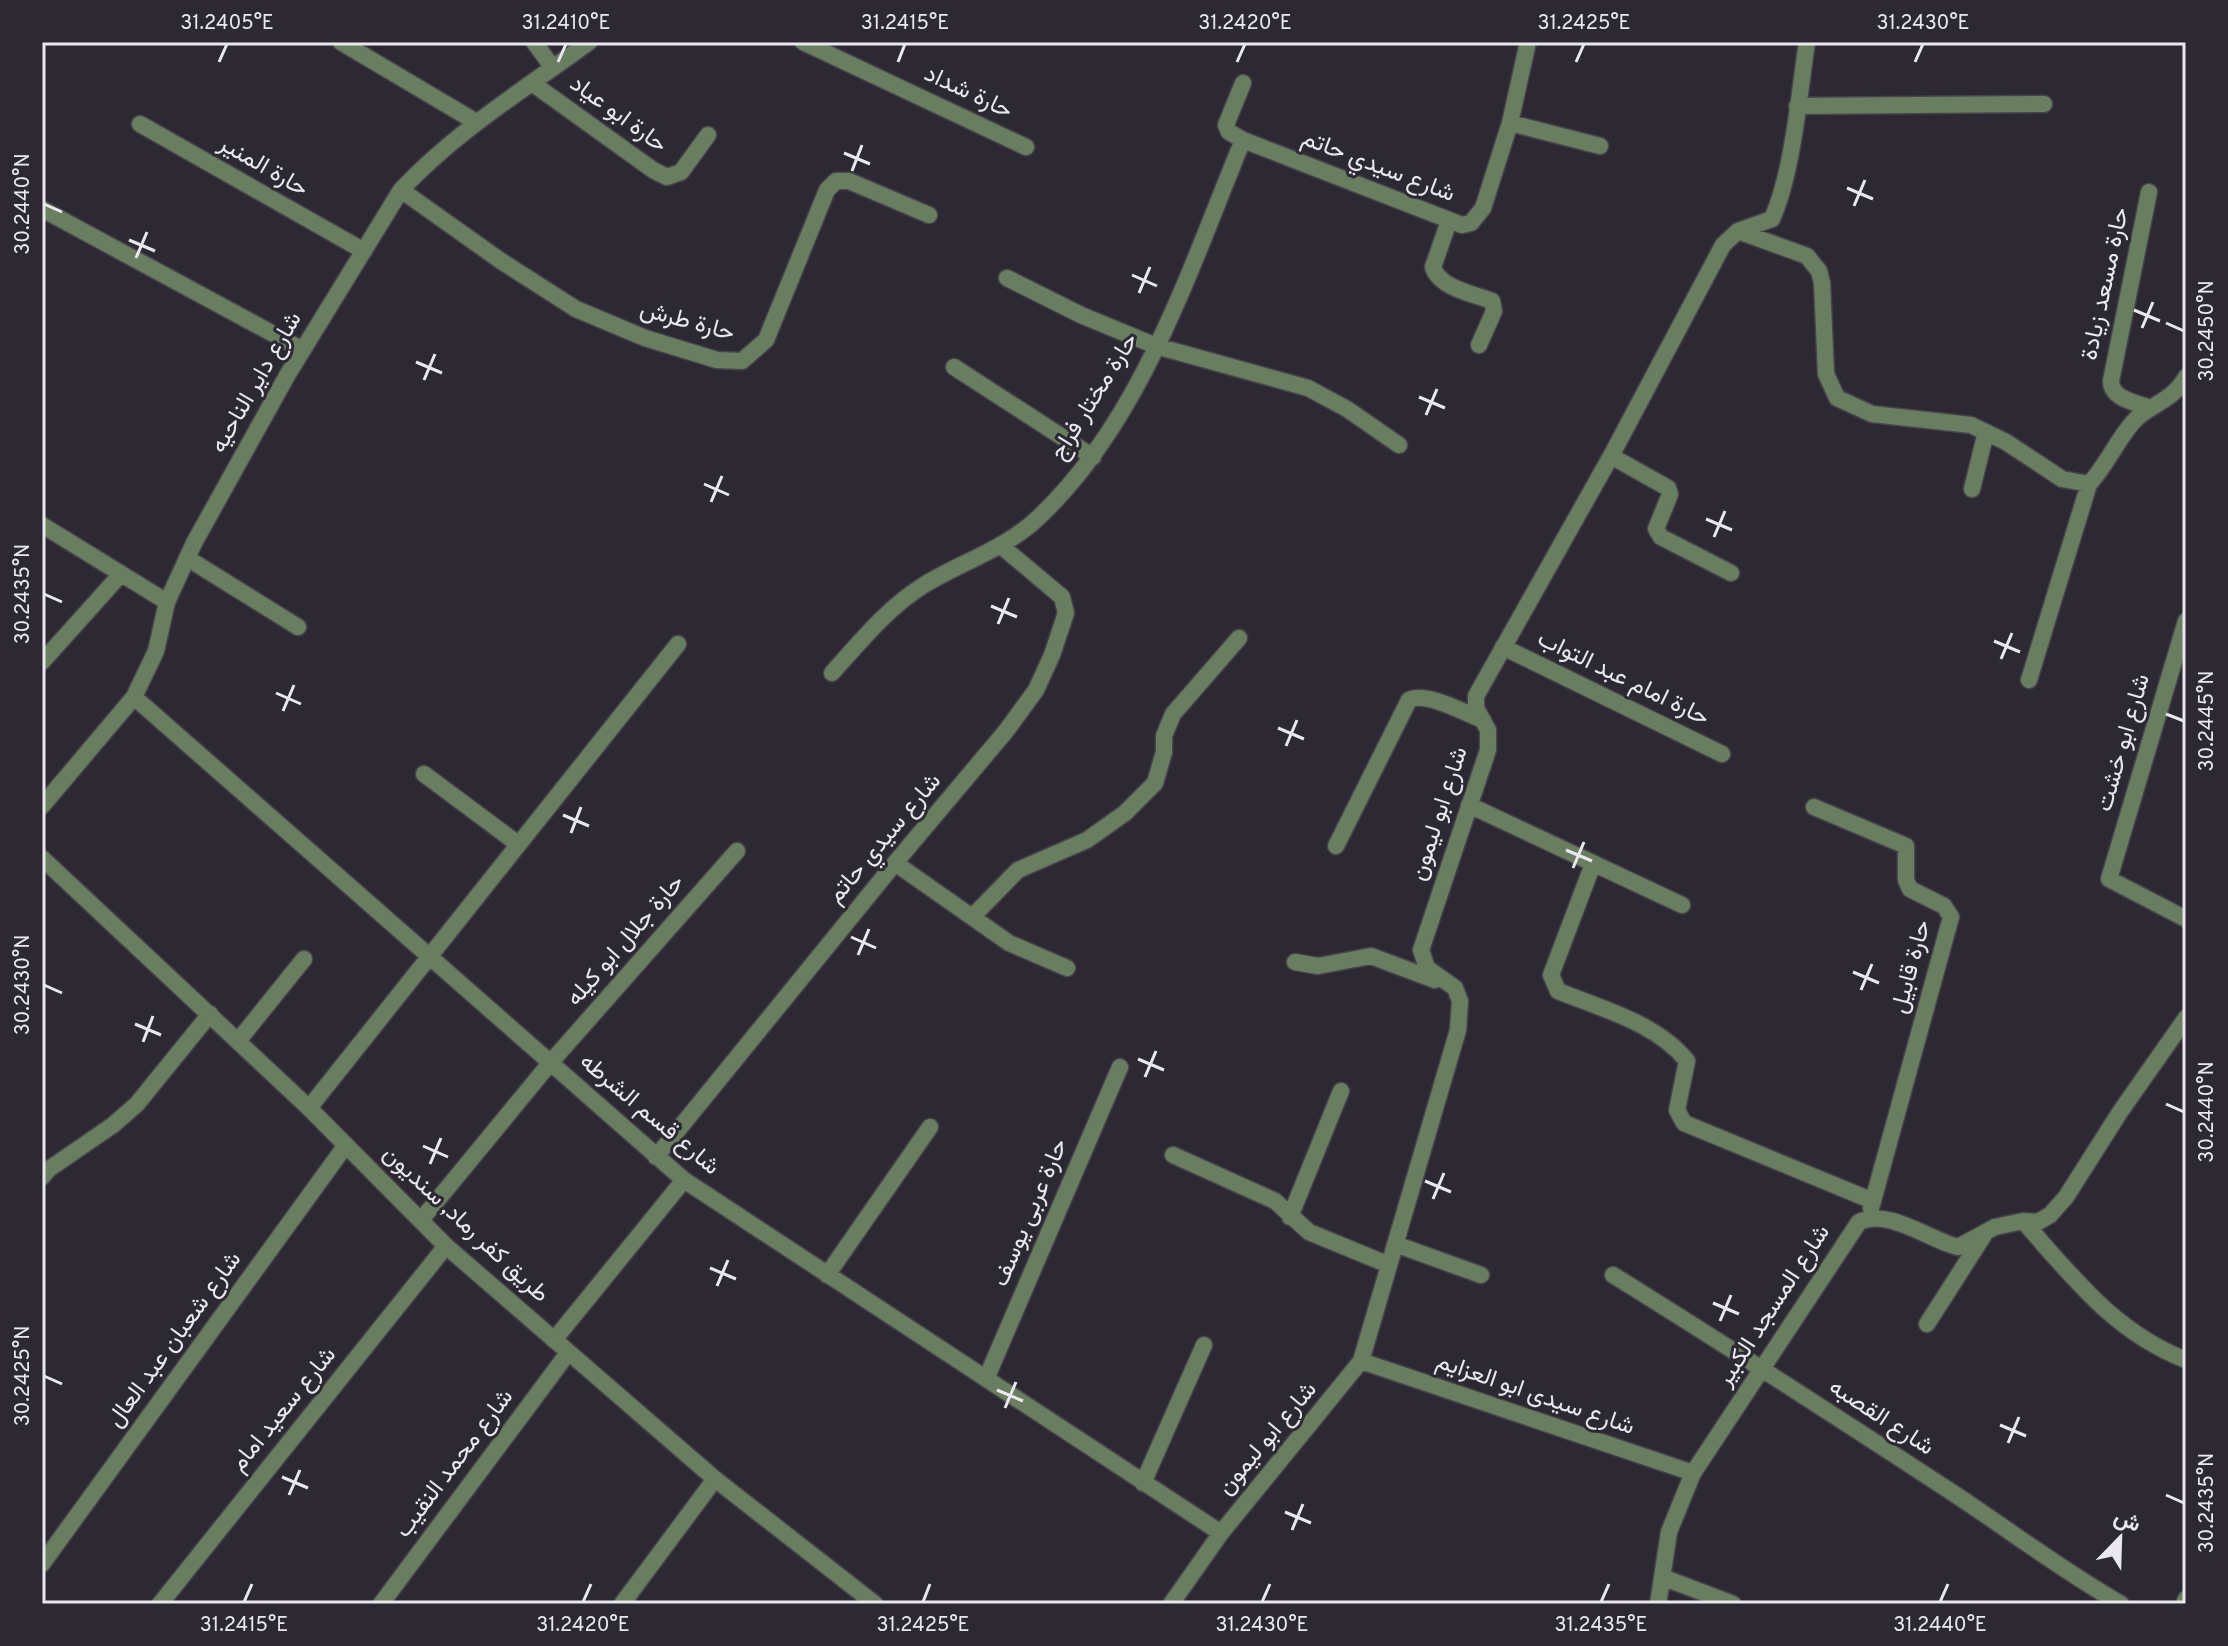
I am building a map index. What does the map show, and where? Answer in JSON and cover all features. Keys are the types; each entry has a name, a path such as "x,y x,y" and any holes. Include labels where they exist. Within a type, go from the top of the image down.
{"street":[{"path":"341,42 476,122"},
{"path":"534,42 553,68"},
{"name":"شارع داير الناحيه","path":"42,806 134,697 156,651 167,602 187,558 303,350 401,190 476,122 589,42"},
{"name":"حارة شداد","path":"803,42 1026,147"},
{"name":"شارع سيدي حاتم","path":"1243,140 1449,221 1462,225 1471,223 1479,216 1510,123 1528,42"},
{"name":"شارع ابو ليمون","path":"1171,1604 1221,1533 1361,1361 1458,1030 1460,1001 1455,988 1427,968 1421,950 1488,750 1488,730 1476,708 1476,696 1611,456 1723,245 1738,231 1772,219 1780,201 1807,42"},
{"name":"حارة ابو عياد","path":"532,83 667,177 681,172 708,135"},
{"path":"1243,83 1226,125 1229,132 1243,140"},
{"path":"1797,106 2044,104"},
{"path":"1510,123 1600,146"},
{"name":"حارة المنير","path":"140,124 364,251"},
{"name":"حارة مختار فراج","path":"832,673 881,619 923,586 1000,545 1038,519 1093,457 1156,346 1243,140"},
{"name":"حارة طرش","path":"401,190 501,261 576,309 645,338 717,360 742,361 766,340 827,190 836,181 849,181 929,215"},
{"name":"حارة مسعد زيادة","path":"2149,192 2111,389 2116,395 2150,408"},
{"path":"42,209 303,350"},
{"path":"1449,221 1434,262 1434,273 1441,281 1492,301 1494,311 1479,345"},
{"path":"1738,231 1807,256 1819,271 1826,374 1837,398 1872,414 1971,425 2062,479 2089,484"},
{"path":"1007,278 1081,315 1156,346 1308,388 1347,409 1399,445"},
{"path":"954,367 1093,457"},
{"path":"2029,680 2089,484 2104,468 2135,420 2168,399 2186,377"},
{"path":"1972,489 1986,432"},
{"path":"1611,456 1668,488 1670,494 1656,529 1661,537 1731,573"},
{"path":"42,525 167,602"},
{"name":"شارع سيدي حاتم","path":"656,1157 1006,731 1036,690 1066,613 1062,597 1000,545"},
{"path":"187,558 298,627"},
{"path":"42,662 121,574"},
{"name":"شارع ابو خشت","path":"2186,621 2109,879 2186,919"},
{"path":"972,917 1018,870 1087,840 1125,813 1155,783 1164,752 1164,736 1173,714 1239,638"},
{"path":"309,1108 678,644"},
{"name":"حارة امام عبد التواب","path":"1503,647 1722,754"},
{"path":"1336,846 1409,700 1416,696 1426,697 1483,720"},
{"name":"شارع قسم الشرطه","path":"134,697 684,1180 1221,1533"},
{"path":"424,774 518,844"},
{"path":"1469,805 1682,905"},
{"name":"حارة قابيل","path":"1814,807 1906,846 1906,880 1910,889 1944,906 1951,917 1871,1209"},
{"name":"حارة جلال ابو كيله","path":"421,1220 551,1062 737,851"},
{"name":"طريق كفر رماد, سنديون","path":"42,858 309,1108 446,1246 715,1479 875,1604"},
{"path":"895,863 1009,943 1067,968"},
{"path":"1593,864 1551,975 1558,991 1639,1024 1675,1046 1687,1061 1677,1110 1684,1123 1893,1221 1958,1247 1995,1227 2023,1221 2038,1222 2050,1215 2066,1197 2120,1112 2186,1018"},
{"path":"1295,962 1318,966 1371,956 1455,988"},
{"path":"238,1041 304,959"},
{"path":"42,1177 137,1104 210,1014"},
{"name":"حارة عربى يوسف","path":"986,1379 1120,1067"},
{"path":"1290,1217 1341,1091"},
{"path":"827,1275 930,1127"},
{"name":"شارع شعبان عبد العال","path":"42,1564 346,1145"},
{"path":"1173,1155 1275,1201 1309,1232 1389,1265"},
{"path":"554,1340 684,1180"},
{"name":"شارع المسجد الكبير","path":"1658,1604 1669,1532 1693,1473 1851,1233 1871,1209"},
{"path":"2023,1221 2107,1314 2162,1351 2186,1360"},
{"path":"1927,1324 1985,1234"},
{"path":"1395,1244 1481,1275"},
{"name":"شارع سعيد امام","path":"160,1604 446,1246"},
{"name":"شارع القصبه","path":"1613,1275 1996,1521 2080,1581 2121,1604"},
{"path":"1143,1483 1204,1345"},
{"name":"شارع محمد النقيب","path":"381,1604 568,1353"},
{"name":"شارع سيدى ابو العزايم","path":"1361,1361 1693,1473"},
{"path":"622,1604 715,1479"},
{"path":"1662,1577 1733,1604"}]}
